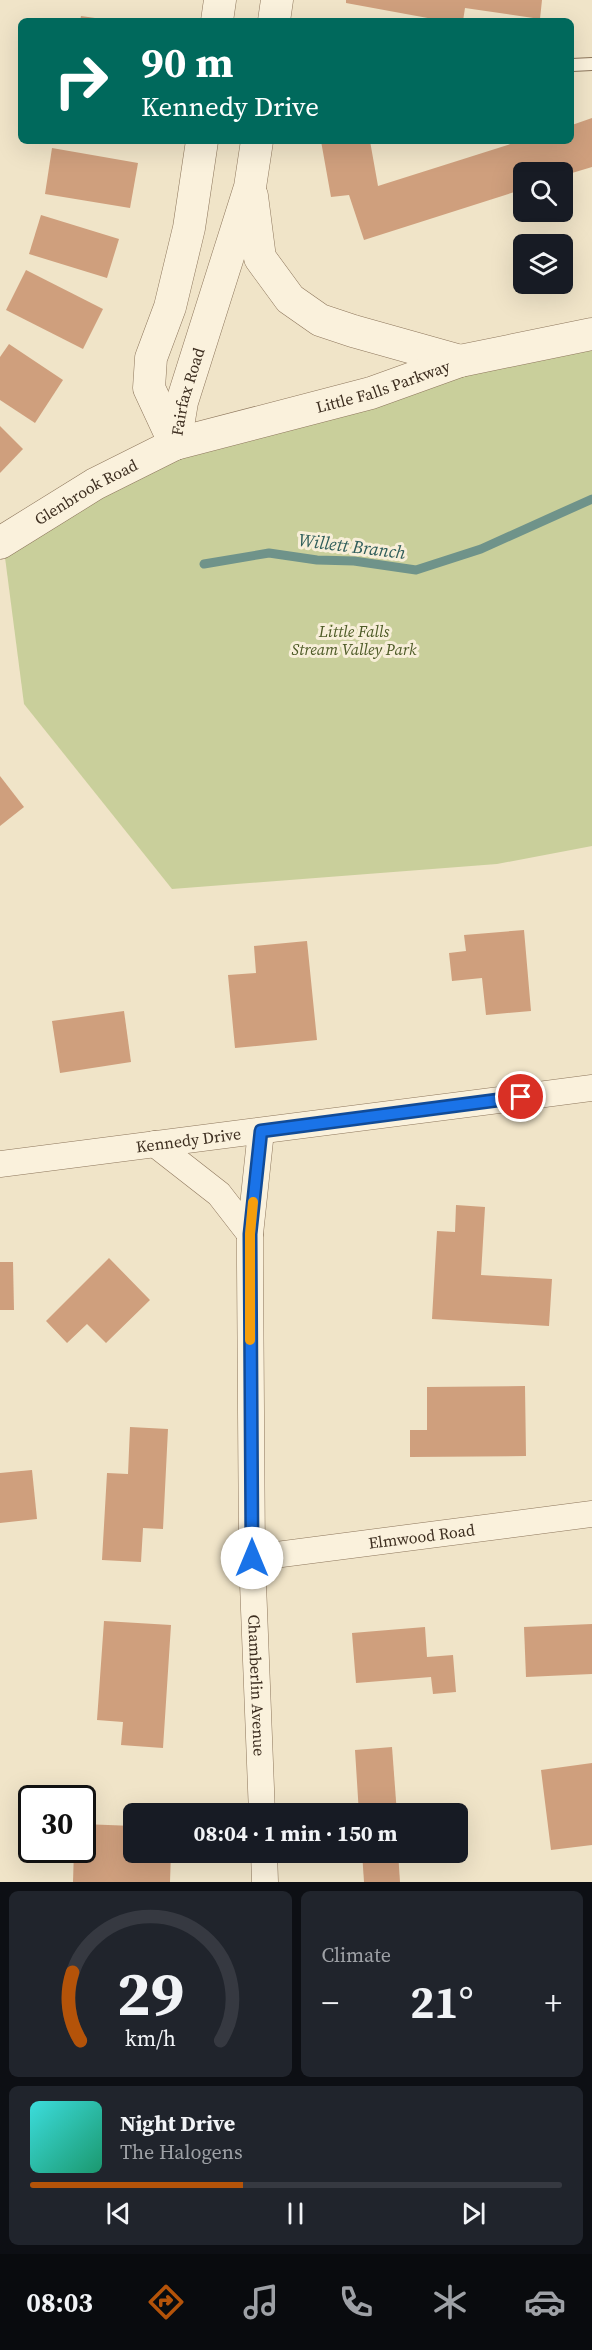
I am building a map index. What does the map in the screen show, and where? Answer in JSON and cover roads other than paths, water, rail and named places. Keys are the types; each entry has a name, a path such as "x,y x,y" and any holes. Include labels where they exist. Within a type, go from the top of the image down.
{"street":[{"path":"274,18 277,0"},
{"name":"Fairfax Road","path":"176,444 149,388 151,358 170,307 189,228 202,144"},
{"name":"Fairfax Road","path":"176,444 182,402 250,187 257,144"},
{"path":"250,187 260,258 290,299 320,320 352,332 460,361"},
{"name":"Little Falls Parkway","path":"176,444 370,393 460,361 592,334"},
{"name":"Glenbrook Road","path":"0,543 95,484 176,444"},
{"name":"Kennedy Drive","path":"0,1164 592,1088"},
{"name":"Chamberlin Avenue","path":"261,1131 250,1234 252,1558 262,1803"},
{"path":"155,1144 219,1194 250,1234"},
{"name":"Elmwood Road","path":"252,1558 592,1514"},
{"path":"264,1863 265,1882"}],"lane":[{"path":"574,65 592,64"}],"waterway":[{"name":"Willett Branch","path":"204,564 269,553 317,560 354,561 416,570 481,549 592,499"}],"park label":[{"name":"Little Falls Stream Valley Park","path":"354,640"}]}
